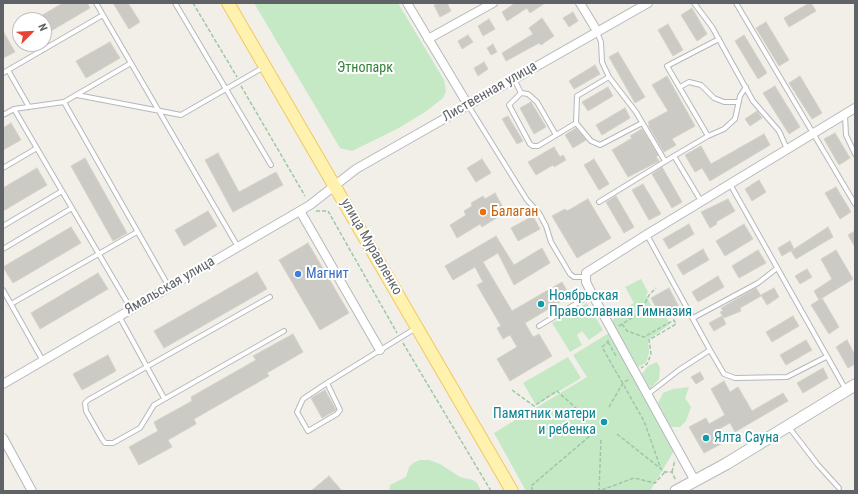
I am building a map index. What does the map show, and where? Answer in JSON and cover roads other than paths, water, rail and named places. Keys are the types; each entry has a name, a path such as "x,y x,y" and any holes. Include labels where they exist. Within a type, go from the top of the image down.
{"main road":[{"name":"улица Муравленко","path":"228,3 512,491"}],"street":[{"path":"407,3 468,105"},
{"path":"428,39 493,3"},
{"path":"580,3 597,31"},
{"name":"Лиственная улица","path":"335,186 356,169 648,3"},
{"path":"695,481 592,294 585,277 590,270 855,108"},
{"name":"Ямальская улица","path":"3,384 300,211 320,199 335,186"},
{"path":"300,211 380,350"},
{"path":"678,490 850,387"},
{"path":"3,438 32,491"}],"lane":[{"path":"96,3 238,247"},
{"path":"175,3 271,165"},
{"path":"694,3 719,39 753,101 779,131 787,149"},
{"path":"736,3 855,204"},
{"path":"3,73 103,15"},
{"path":"597,31 601,42 602,62 609,77 642,123 666,161"},
{"path":"708,136 667,66 719,39"},
{"path":"3,115 14,109 64,102 131,63"},
{"path":"77,95 181,115 265,67"},
{"path":"8,70 29,107"},
{"path":"609,77 577,96 576,122 591,141 600,145 642,123"},
{"path":"514,78 521,93 533,97 556,135"},
{"path":"680,87 689,82 701,86 714,98 724,102 739,102"},
{"path":"598,202 708,136 724,129 735,119 739,102 746,87"},
{"path":"521,93 511,100 509,105 530,144 533,146 538,146 576,122"},
{"path":"64,102 169,287"},
{"path":"468,105 527,200 539,213 546,226 551,242 570,274 574,277 585,277"},
{"path":"14,109 132,309"},
{"path":"845,114 846,135 855,154"},
{"path":"3,168 37,148"},
{"path":"674,156 701,202"},
{"path":"730,184 826,357 850,387"},
{"path":"3,226 62,191"},
{"path":"3,249 72,208"},
{"path":"11,304 137,232"},
{"path":"646,235 724,374 735,378 787,377 826,357"},
{"path":"692,318 758,283 776,269"},
{"path":"3,290 43,361"},
{"path":"539,326 592,294"},
{"path":"270,297 85,403 86,411 105,443 113,443 140,428 154,405 164,398 284,331"},
{"path":"119,316 164,398"},
{"path":"326,383 340,410 337,414 308,431 297,412 303,399 326,383 417,327"},
{"path":"648,394 678,370 710,350"},
{"path":"787,426 818,465 839,488"}],"place":[{"name":"Балаган","path":"483,212"},
{"name":"Магнит","path":"298,274"},
{"name":"Ноябрьская Православная Гимназия","path":"541,304"},
{"name":"Памятник матери и ребенка","path":"604,422"},
{"name":"Ялта Сауна","path":"706,438"}],"park label":[{"name":"Этнопарк","path":"365,68"}]}
